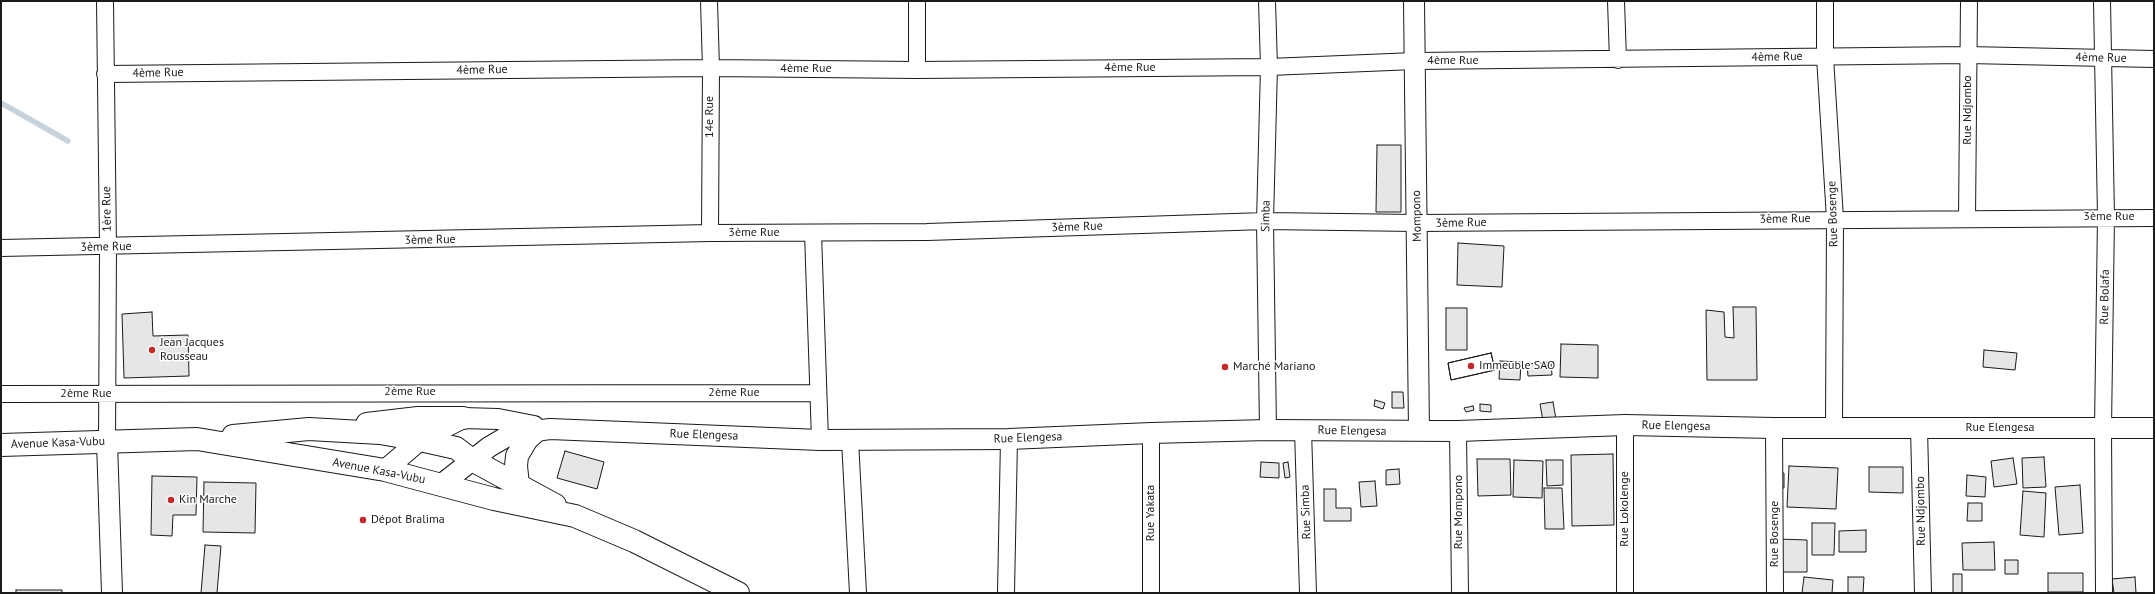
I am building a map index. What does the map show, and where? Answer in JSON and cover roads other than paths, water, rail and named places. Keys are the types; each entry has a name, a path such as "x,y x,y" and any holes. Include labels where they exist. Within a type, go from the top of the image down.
{"main road":[{"path":"325,430 418,418 463,418"},
{"path":"197,439 310,429 380,433 420,440 456,448 472,460 576,516"},
{"path":"518,485 516,466 517,456 527,439 544,429"},
{"name":"Avenue Kasa-Vubu","path":"1,445 197,439 386,470 494,499 576,516 634,542 738,593"}],"street":[{"name":"1ère Rue","path":"105,1 108,247 107,442"},
{"name":"14e Rue","path":"709,1 711,68 710,233"},
{"path":"917,1 918,70"},
{"name":"Simba","path":"1267,1 1269,68 1266,221 1268,430"},
{"name":"Mompono","path":"1414,1 1419,431"},
{"path":"1616,1 1618,60"},
{"name":"Rue Bosenge","path":"1825,1 1825,57 1835,219 1834,426"},
{"name":"Rue Ndjombo","path":"1967,219 1969,1"},
{"name":"Rue Bolafa","path":"2102,1 2106,217 2103,428 2104,593"},
{"name":"4ème Rue","path":"105,74 711,68 918,70 1269,68 1415,61 1618,60 1968,55 2154,59"},
{"name":"3ème Rue","path":"1,248 108,247 710,233 927,232 1266,221 1417,223 2106,217 2154,218"},
{"path":"813,233 820,440"},
{"name":"2ème Rue","path":"1,394 818,393"},
{"path":"386,470 420,440 463,418 498,419 544,429"},
{"name":"Rue Elengesa","path":"544,429 850,440 1009,439 1268,430 1458,431 1625,425 1774,428 1834,426 1919,428 2154,428"},
{"name":"Rue Lokolenge","path":"1625,425 1625,593"},
{"name":"Rue Bosenge","path":"1774,428 1775,593"},
{"name":"Rue Ndjombo","path":"1919,428 1923,593"},
{"path":"442,484 472,460 506,437 544,429"},
{"name":"Rue Simba","path":"1303,430 1308,593"},
{"name":"Rue Mompono","path":"1458,431 1460,593"},
{"name":"Rue Yakata","path":"1151,433 1151,593"},
{"path":"1006,593 1009,439"},
{"path":"850,440 858,593"},
{"path":"107,442 112,593"}],"waterway":[{"path":"1,103 68,141"}],"place":[{"name":"Jean Jacques Rousseau","path":"152,350"},
{"name":"Immeuble SAO","path":"1471,366"},
{"name":"Marché Mariano","path":"1225,367"},
{"name":"Kin Marche","path":"171,500"},
{"name":"Dépot Bralima","path":"363,520"}]}
